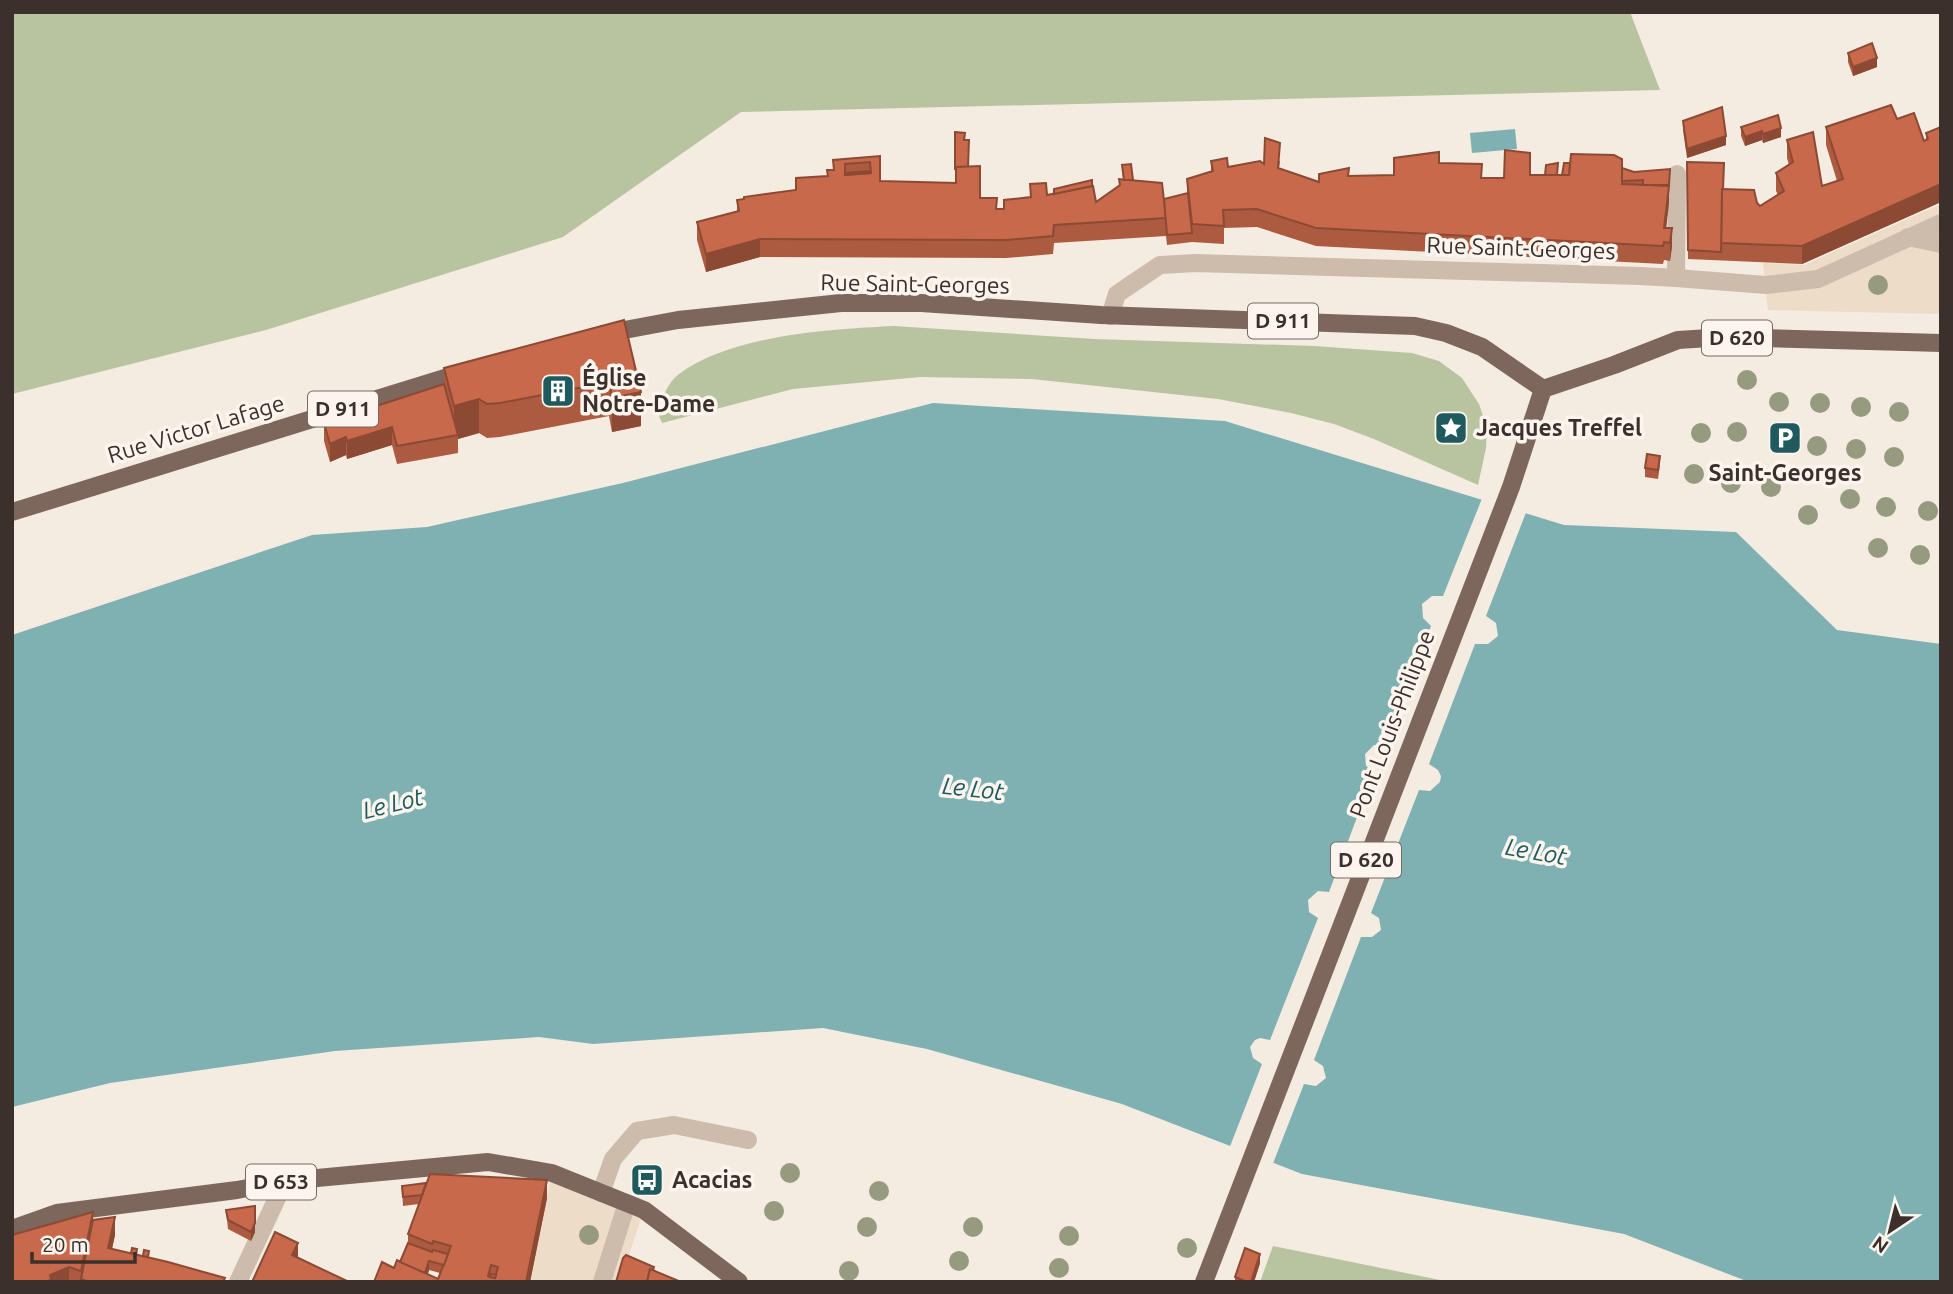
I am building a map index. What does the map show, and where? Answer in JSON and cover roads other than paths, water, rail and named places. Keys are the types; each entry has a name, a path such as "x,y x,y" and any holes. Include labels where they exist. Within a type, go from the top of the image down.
{"main road":[{"name":"Rue Saint-Georges","path":"580,339 678,320 841,303 921,303 1110,316 1415,326 1446,333 1482,347 1543,389"},
{"name":"D 620","path":"1543,389 1678,340 1726,337 1941,343"},
{"name":"Rue Victor Lafage","path":"12,512 478,368"},
{"name":"Pont Louis-Philippe","path":"1204,1282 1511,487 1543,389"},
{"name":"D 653","path":"12,1229 57,1213 237,1190 285,1181 488,1162 552,1173 644,1210 739,1282"}],"street":[{"path":"1676,278 1677,174"},
{"name":"Rue Saint-Georges","path":"1110,316 1117,294 1160,265 1195,263 1640,276 1766,285 1818,279 1941,223"},
{"path":"1908,237 1941,244"},
{"path":"601,1193 613,1160 637,1131 674,1125 748,1140"},
{"path":"238,1282 285,1181"},
{"path":"602,1282 627,1203"}],"water":[{"path":"1515,129 1517,149 1472,153 1470,133"},
{"name":"Le Lot","path":"933,403 1225,421 1564,525 1736,532 1837,630 1941,644 1941,1282 1749,1282 1624,1234 1302,1174 1122,1104 927,1049 823,1028 593,1044 539,1037 335,1051 110,1083 12,1107 12,635 312,535 427,527 623,483"}],"place":[{"name":"Église Notre-Dame","path":"558,391"},
{"name":"Jacques Treffel","path":"1451,428"},
{"name":"Saint-Georges","path":"1785,438"},
{"name":"Acacias","path":"647,1180"}]}
